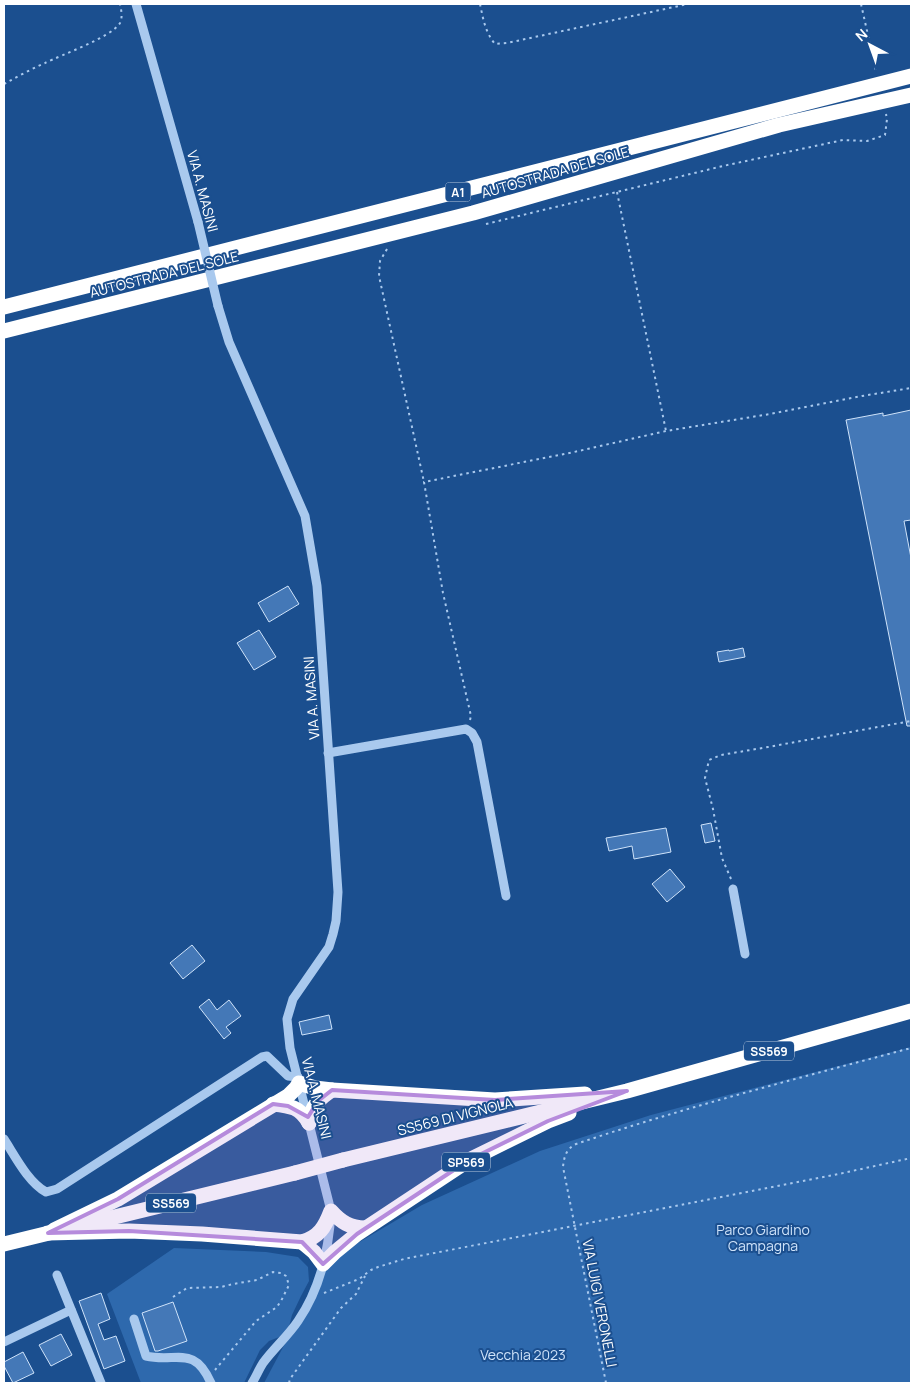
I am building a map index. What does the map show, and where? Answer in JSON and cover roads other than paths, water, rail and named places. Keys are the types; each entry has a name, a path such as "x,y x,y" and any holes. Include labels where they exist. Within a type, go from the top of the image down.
{"highway":[{"name":"AUTOSTRADA DEL SOLE","path":"4,307 911,76"},
{"name":"AUTOSTRADA DEL SOLE","path":"4,331 473,212 779,125 887,105 911,95"},
{"name":"SS569 DI VIGNOLA","path":"4,1244 627,1091 911,1012"},
{"path":"48,1233 118,1199 288,1096 296,1088 298,1080 315,1088 332,1090 495,1100 627,1091"},
{"path":"309,1123 314,1104 332,1090"},
{"name":"SP569","path":"323,1264 347,1241 365,1228 469,1160 548,1121 627,1091"},
{"path":"273,1104 288,1106 298,1110 309,1123"},
{"path":"48,1233 129,1231 202,1234 302,1242 310,1240 321,1232 331,1211 346,1224 357,1228 365,1228"},
{"path":"302,1242 314,1252 323,1264"}],"street":[{"name":"VIA A. MASINI","path":"136,4 198,222 218,306 229,342 305,516 317,586 338,892 336,921 334,934 328,947 293,999 287,1019 290,1048 331,1211 329,1235 316,1286 298,1321 273,1350 253,1382"},
{"path":"328,753 466,729 472,733 477,742 506,896"},
{"path":"733,889 745,954"},
{"path":"4,1140 32,1180 46,1192 57,1189 262,1057 267,1056 288,1076 298,1080"},
{"path":"57,1275 101,1383"},
{"path":"4,1342 72,1310"},
{"path":"134,1319 146,1356 156,1358 189,1358 201,1365 210,1380"}],"park label":[{"name":"Parco Giardino Campagna","path":"763,1238"},
{"name":"Vecchia 2023","path":"523,1354"}]}
